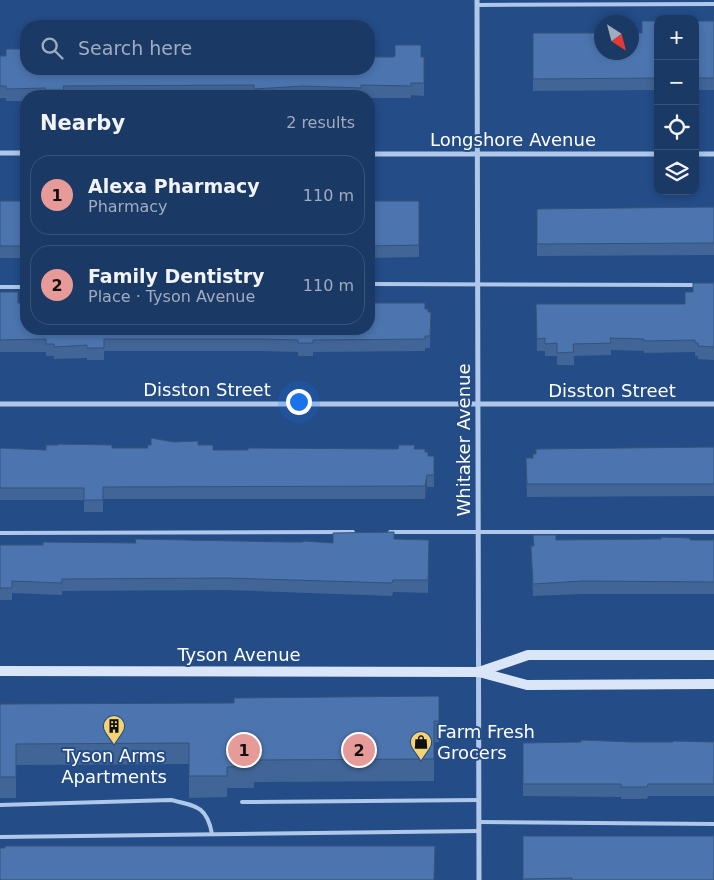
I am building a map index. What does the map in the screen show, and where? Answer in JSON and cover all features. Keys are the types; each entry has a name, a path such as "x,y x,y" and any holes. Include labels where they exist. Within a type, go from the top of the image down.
{"street":[{"name":"Whitaker Avenue","path":"477,2 479,880"},
{"path":"0,154 20,154"},
{"name":"Longshore Avenue","path":"375,154 654,154"},
{"path":"699,154 714,154"},
{"name":"Disston Street","path":"0,404 714,404"},
{"name":"Tyson Avenue","path":"479,672 528,655 714,655"},
{"name":"Tyson Avenue","path":"0,670 479,672 526,685 714,684"}],"lane":[{"path":"477,2 714,4"},
{"path":"375,284 704,285"},
{"path":"0,287 20,287"},
{"path":"0,533 359,532"},
{"path":"389,532 714,532"},
{"path":"0,805 171,800 198,807 209,819 212,834"},
{"path":"242,802 479,800"},
{"path":"479,822 714,824"},
{"path":"0,837 479,831"}],"building":[{"path":"642,21 654,21 654,78 533,79 533,33 594,33 594,60 639,60 639,33 642,33"},
{"path":"699,21 714,21 714,78 699,78"},
{"path":"395,45 421,45 421,57 424,57 424,83 411,83 411,86 361,85 361,88 303,86 254,89 254,85 63,86 64,90 45,90 45,88 6,89 6,86 0,86 0,56 6,56 6,49 20,49 20,75 375,75 375,57 395,56"},
{"path":"0,201 20,201 20,246 0,246"},
{"path":"375,201 419,201 419,245 375,246"},
{"path":"714,207 714,243 537,244 537,209"},
{"path":"693,283 714,283 714,347 698,346 695,340 644,341 644,339 610,338 611,343 573,344 574,352 557,353 557,343 545,344 545,338 537,339 536,304 685,304 685,292 693,292"},
{"path":"0,292 18,292 20,335 375,335 375,303 425,303 425,309 431,312 430,336 425,336 425,339 313,340 313,343 298,343 298,340 261,339 104,339 104,348 87,348 87,345 54,347 54,344 46,344 46,339 0,340"},
{"path":"151,438 174,442 198,441 198,445 213,445 213,450 248,450 248,448 398,449 399,445 415,445 414,449 425,449 425,452 428,452 428,456 434,456 434,475 427,475 425,486 103,487 103,500 84,500 84,488 0,488 0,448 46,450 46,445 58,444 112,445 112,448 148,448 147,445 151,445"},
{"path":"714,447 714,484 527,484 526,458 533,458 533,454 536,454 536,449"},
{"path":"394,532 394,539 429,540 428,580 393,580 392,583 226,578 62,579 62,583 12,581 12,588 0,588 0,545 43,545 43,542 136,543 135,539 333,543 333,533"},
{"path":"533,535 556,535 556,540 661,539 661,537 714,540 714,582 582,581 533,584 531,546 534,546"},
{"path":"439,696 439,721 434,721 434,759 254,760 254,766 227,767 227,776 189,776 189,743 16,744 16,777 0,777 0,704 234,703 234,698"},
{"path":"581,740 714,742 714,784 648,784 647,787 621,787 621,784 523,784 523,743 581,742"},
{"path":"523,836 714,836 714,880 523,879"},
{"path":"5,846 435,846 434,880 0,880 0,848 5,848"}],"place":[{"name":"Tyson Arms Apartments","path":"114,745"},
{"name":"Alexa Pharmacy","path":"244,750"},
{"name":"Family Dentistry","path":"359,750"},
{"name":"Farm Fresh Grocers","path":"421,761"}]}
